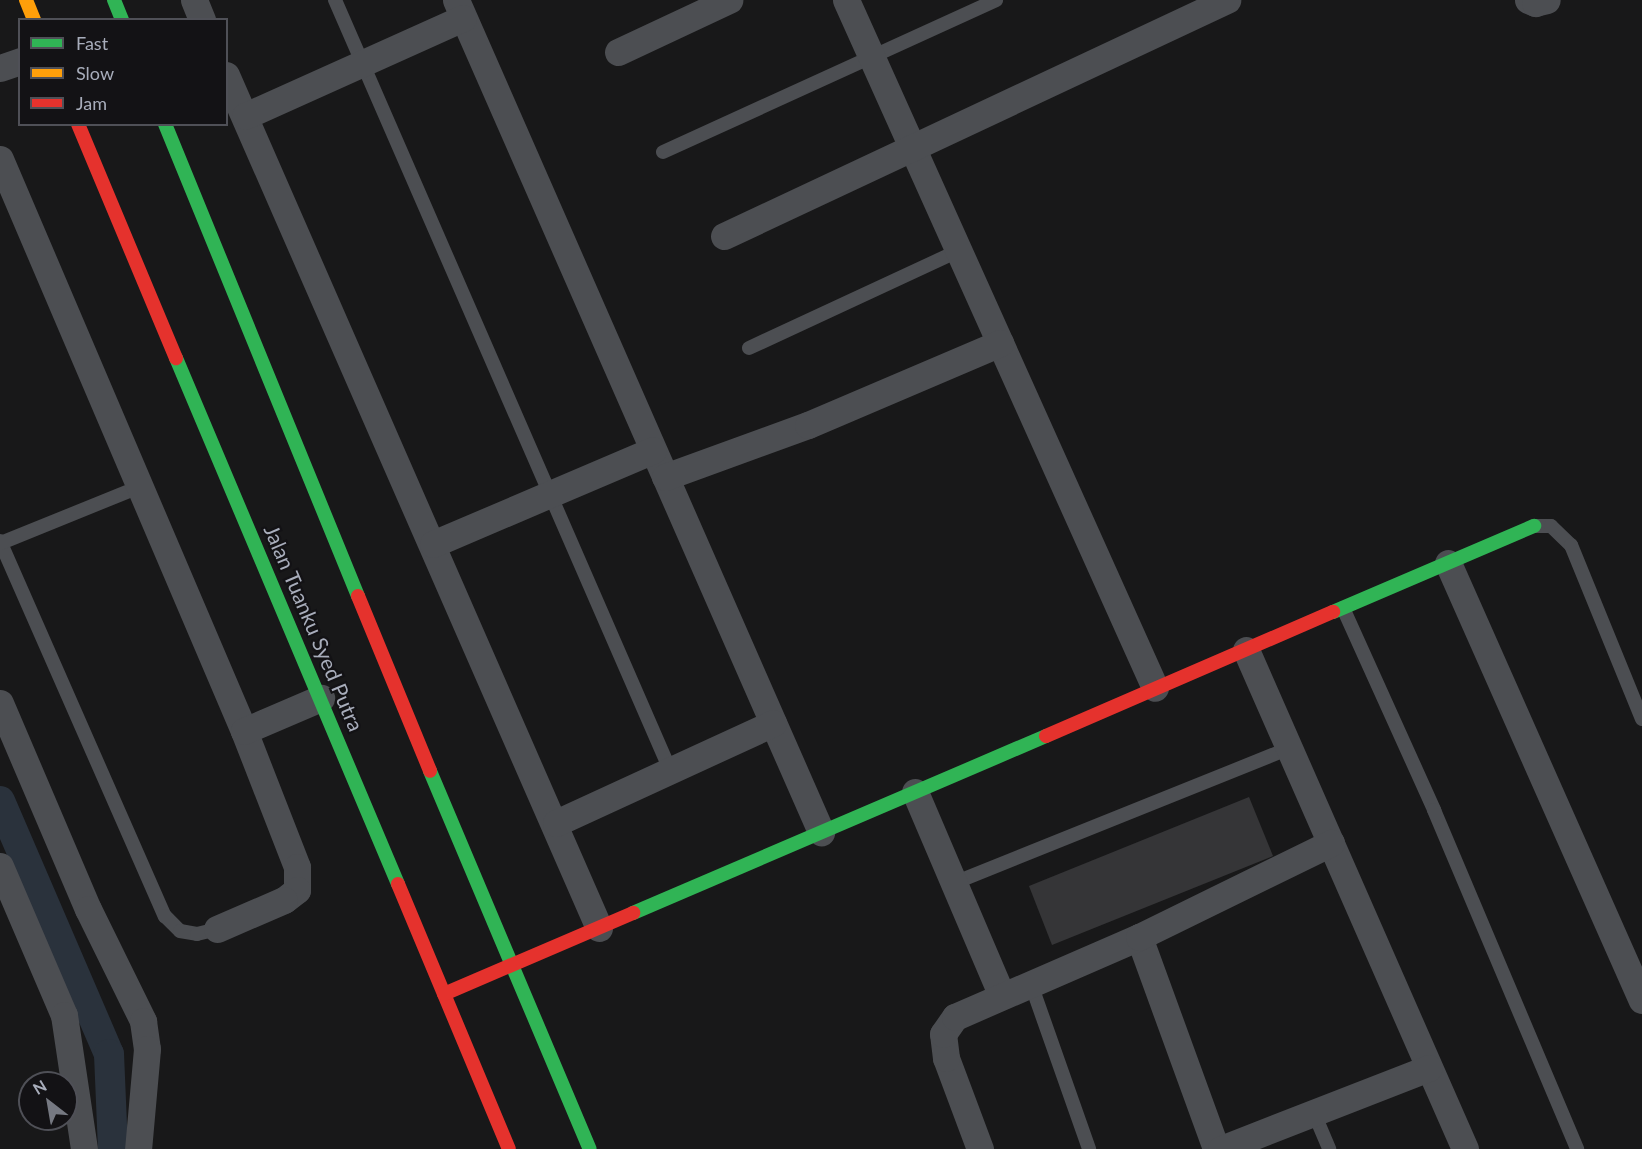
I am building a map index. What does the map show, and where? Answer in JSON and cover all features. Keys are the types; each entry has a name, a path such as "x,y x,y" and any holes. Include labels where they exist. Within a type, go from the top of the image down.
{"main road":[{"path":"26,0 33,18"},
{"path":"114,0 121,18"},
{"name":"Jalan Tuanku Syed Putra","path":"79,126 509,1149"},
{"path":"166,126 510,968 590,1149"},
{"path":"444,994 510,968 1534,526"}],"street":[{"path":"194,0 201,18"},
{"path":"618,52 729,0"},
{"path":"846,0 1155,688"},
{"path":"724,236 1227,0"},
{"path":"1528,0 1535,3 1547,0"},
{"path":"245,116 363,66 459,9 821,832"},
{"path":"0,68 18,62"},
{"path":"228,79 556,823 599,928"},
{"path":"0,159 244,731 300,878 297,890 284,900 217,929"},
{"path":"664,477 808,425 1000,343"},
{"path":"433,544 653,450"},
{"path":"1449,563 1642,1000"},
{"path":"1246,650 1465,1149"},
{"path":"244,731 321,698"},
{"path":"0,704 88,909 143,1021 147,1049 138,1149"},
{"path":"556,823 671,772 773,723"},
{"path":"915,792 1001,994"},
{"path":"980,1149 946,1058 943,1034 955,1017 1001,994 1031,984 1139,937 1331,843"},
{"path":"0,866 64,1015 84,1149"},
{"path":"1139,937 1216,1149"},
{"path":"1221,1149 1429,1068"}],"lane":[{"path":"335,0 671,772"},
{"path":"663,152 996,0"},
{"path":"749,348 958,250"},
{"path":"140,487 0,542 165,916 180,931 197,934 217,929"},
{"path":"1534,526 1551,526 1571,545 1642,719"},
{"path":"1343,608 1434,810 1577,1149"},
{"path":"954,883 1289,748"},
{"path":"1031,984 1089,1149"},
{"path":"1314,1113 1329,1149"}],"building":[{"path":"1249,797 1273,856 1052,945 1029,886"}],"waterway":[{"path":"0,801 109,1054 113,1149"}],"traffic: fast":[{"path":"114,0 121,18"},
{"path":"166,126 358,596"},
{"path":"176,358 398,884"},
{"path":"1333,612 1534,526"},
{"path":"633,913 1046,736"},
{"path":"430,771 590,1149"}],"traffic: slow":[{"path":"26,0 33,18"}],"traffic: jam":[{"path":"79,126 176,358"},
{"path":"358,596 430,771"},
{"path":"1046,736 1333,612"},
{"path":"398,884 509,1149"},
{"path":"444,994 633,913"}]}
